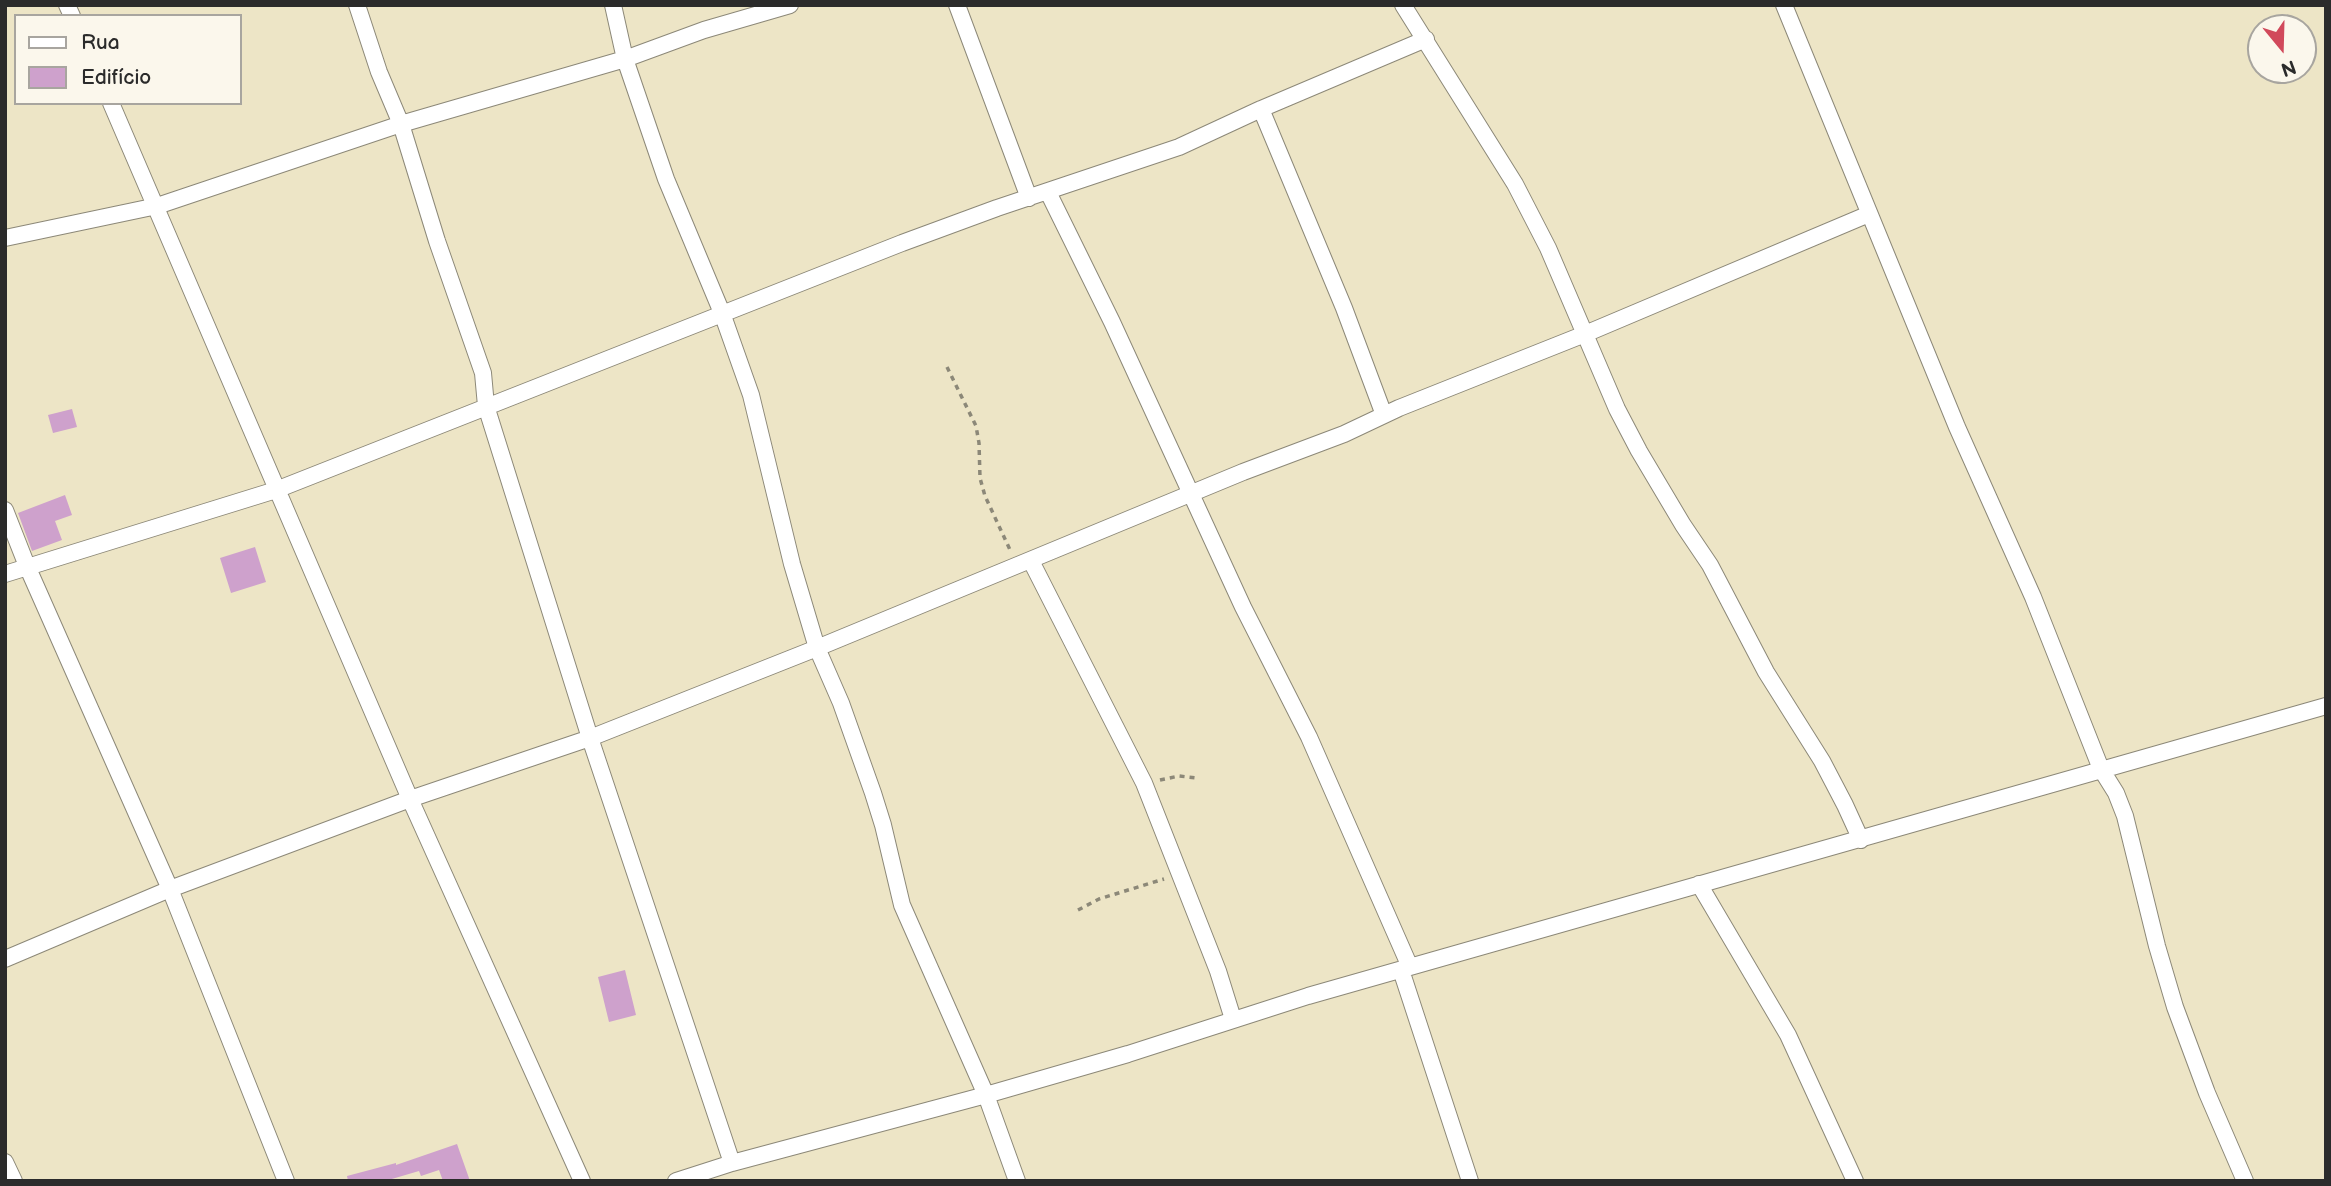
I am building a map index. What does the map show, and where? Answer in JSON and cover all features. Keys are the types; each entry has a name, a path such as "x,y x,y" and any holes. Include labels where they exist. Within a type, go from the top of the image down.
{"street":[{"path":"357,5 379,72 401,124 437,242 483,373 486,406 590,738 733,1163"},
{"path":"613,5 625,59 666,179 722,313 751,395 792,564 817,648 841,704 877,803 902,905 986,1095 1017,1181"},
{"path":"5,238 157,206 401,124 625,59 704,30 790,5"},
{"path":"957,5 1029,198"},
{"path":"1403,5 1514,184 1548,248 1617,409 1639,451 1710,565 1766,672 1822,761 1861,840"},
{"path":"1784,5 1957,427 2033,597 2101,769 2116,793 2125,816 2175,1007 2207,1093 2245,1181"},
{"path":"5,574 276,490 902,243 1180,148 1261,109 1426,39"},
{"path":"112,105 410,799 582,1181"},
{"path":"1261,109 1344,308 1384,415"},
{"path":"1048,192 1112,321 1243,607 1309,737 1406,969 1470,1181"},
{"path":"5,959 170,889 410,799 590,738 817,648 1344,434 1869,214"},
{"path":"5,510 27,566 170,889 286,1181"},
{"path":"1025,564 1144,783 1219,971 1233,1019"},
{"path":"676,1181 733,1163 986,1095 1128,1054 1233,1019 2326,706"},
{"path":"1699,884 1788,1035 1855,1181"},
{"path":"5,1162 14,1181"}],"path":[{"path":"947,367 976,426 980,478 985,496 1025,564"},
{"path":"1144,783 1179,776 1197,778"},
{"path":"1078,910 1126,890 1181,876"}],"building":[{"path":"72,409 77,427 53,433 48,415"},
{"path":"65,495 72,515 55,521 62,540 32,551 18,513"},
{"path":"255,547 266,582 231,593 220,558"},
{"path":"625,970 636,1015 609,1022 598,977"},
{"path":"457,1144 470,1181 443,1181 439,1170 421,1176 419,1171 385,1181 348,1181 347,1176 396,1165"}]}
